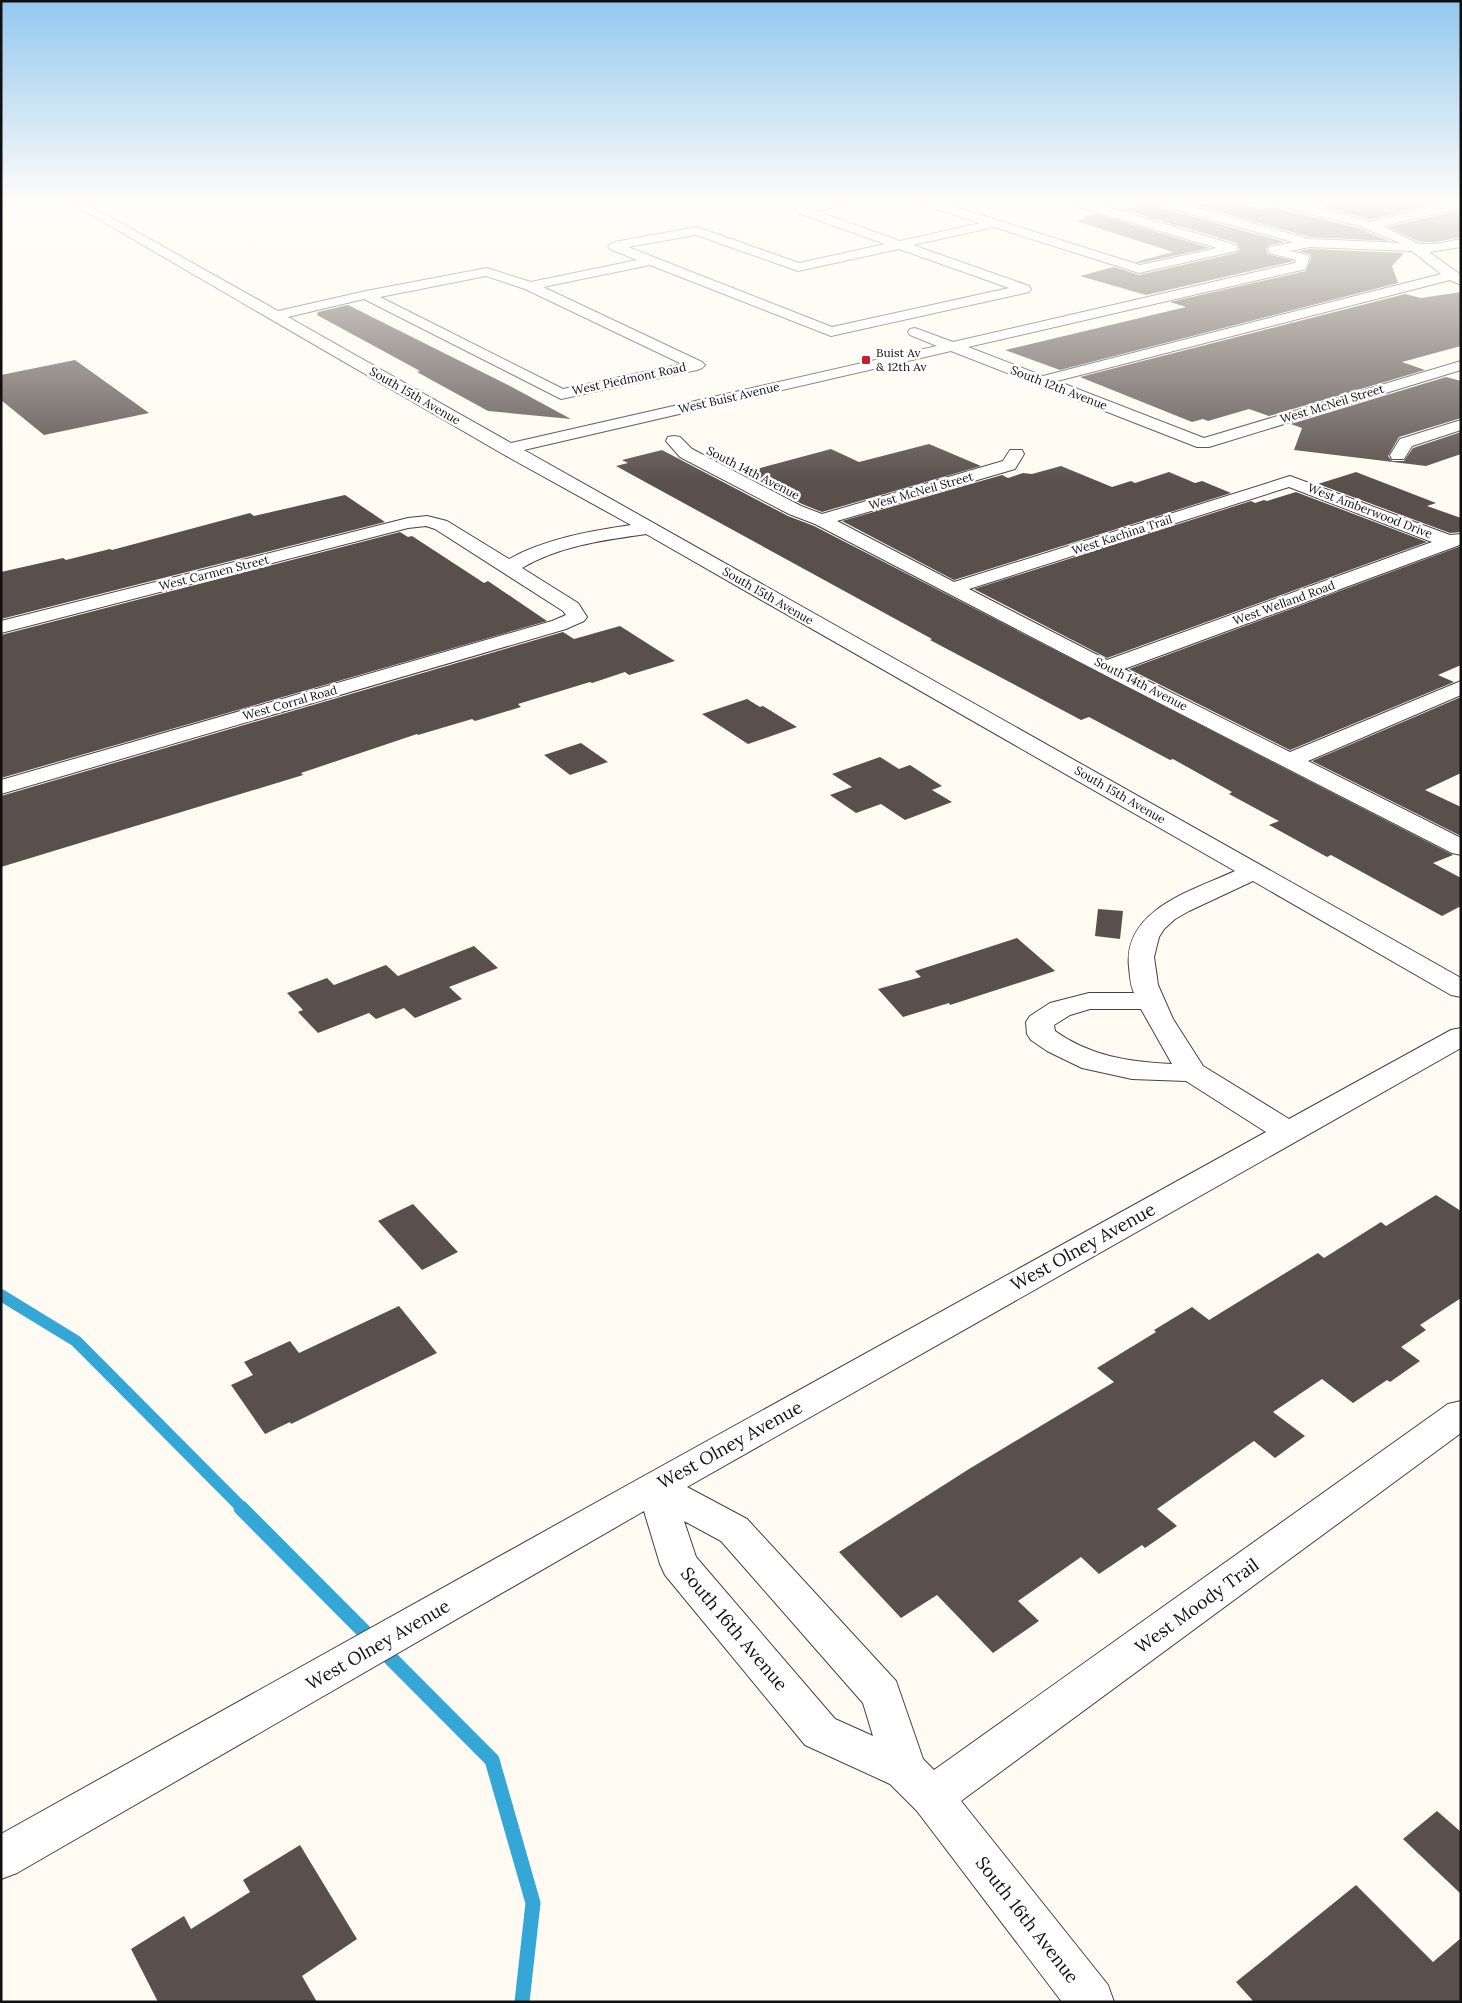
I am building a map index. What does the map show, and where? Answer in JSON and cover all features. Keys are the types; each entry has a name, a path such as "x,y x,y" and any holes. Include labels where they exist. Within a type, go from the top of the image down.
{"street":[{"name":"South 15th Avenue","path":"239,295 1461,989"},
{"path":"275,316 364,295"},
{"name":"West Piedmont Road","path":"367,295 560,394 697,365 550,295"},
{"path":"738,295 831,332 995,295"},
{"name":"West Buist Avenue","path":"507,449 1172,295"},
{"path":"1041,381 1386,295"},
{"name":"South 12th Avenue","path":"915,332 1203,443"},
{"name":"West McNeil Street","path":"1203,443 1461,365"},
{"name":"South 14th Avenue","path":"632,420 674,441 705,448 815,504 821,520"},
{"path":"1398,455 1406,444 1461,425"},
{"name":"South 14th Avenue","path":"674,441 686,453 795,510 821,520 1106,668 1292,760 1461,848"},
{"name":"West McNeil Street","path":"821,520 1009,465 1016,454"},
{"path":"702,461 721,456"},
{"name":"West Amberwood Drive","path":"1290,481 1456,540"},
{"name":"West Kachina Trail","path":"954,588 1290,481"},
{"name":"West Carmen Street","path":"1,627 398,526 427,521 441,525 509,567"},
{"path":"509,567 547,563 572,550 616,544 649,528"},
{"name":"West Welland Road","path":"1106,668 1456,540"},
{"name":"West Corral Road","path":"1,787 549,628 577,617 571,607 509,567"},
{"path":"1292,760 1461,687"},
{"path":"1254,871 1180,906 1166,914 1155,924 1146,937 1141,957 1144,985 1159,1019 1192,1072 1288,1132"},
{"path":"1151,1001 1089,1001 1060,1009 1040,1022 1041,1034 1054,1045 1092,1061 1163,1074 1192,1072"},
{"name":"West Olney Avenue","path":"1,1858 654,1487 1461,1036"},
{"name":"West Moody Trail","path":"919,1784 1461,1414"},
{"name":"South 16th Avenue","path":"654,1487 679,1564 820,1732 919,1784"},
{"name":"South 16th Avenue","path":"654,1487 734,1530 881,1694 919,1784 1091,2002"}],"building":[{"path":"1199,295 1350,295 1060,370 1005,350 1186,307 1170,302"},
{"path":"1399,295 1421,298 1461,295 1461,346 1402,362 1425,370 1269,416 1249,409 1208,421 1203,419 1192,422 1080,377"},
{"path":"348,305 510,386 571,419 488,411 417,372 420,371 317,315 318,312"},
{"path":"75,360 149,413 44,435 1,400 1,375"},
{"path":"1446,377 1461,381 1461,418 1399,437 1388,456 1392,461 1404,461 1413,448 1461,432 1461,454 1426,466 1294,450 1302,428 1291,424"},
{"path":"929,444 981,466 822,512 802,504 742,473 831,449 859,462"},
{"path":"662,450 788,516 814,526 1453,855 1433,863 1461,878 1461,906 1442,916 1331,855 1327,857 1269,825 1279,821 1229,794 1232,792 1173,759 1170,760 1089,717 1081,720 930,640 932,639 616,466 628,463 622,460"},
{"path":"1061,466 1112,487 1131,481 1135,483 1169,472 1195,483 1202,481 1231,493 954,580 842,521 1002,475 1008,478 1023,473 1032,474"},
{"path":"1356,472 1436,503 1427,506 1461,518 1461,532 1450,533 1318,484"},
{"path":"1296,492 1427,542 1107,658 974,589 1251,501 1255,503 1267,501"},
{"path":"345,495 385,522 1,619 1,572 63,558 66,560 112,550 250,513 254,516"},
{"path":"400,532 408,537 412,536 484,583 488,581 547,621 1,778 1,635"},
{"path":"1461,546 1461,665 1438,675 1454,682 1290,750 1129,669"},
{"path":"620,626 675,661 629,675 625,672 592,683 590,682 518,704 521,707 475,721 472,719 417,734 301,773 303,775 1,867 1,796 563,632 574,639"},
{"path":"1461,697 1461,773 1425,790 1461,807 1461,836 1312,761"},
{"path":"747,699 760,707 763,706 797,727 748,744 702,714"},
{"path":"581,743 608,762 570,775 544,755"},
{"path":"880,757 899,769 910,765 942,786 932,790 952,802 905,820 881,804 856,813 830,795 852,787 832,774"},
{"path":"1098,909 1123,911 1120,939 1095,936"},
{"path":"1017,938 1055,971 950,1005 949,1003 903,1017 878,989 921,977 915,971"},
{"path":"474,946 498,968 449,987 462,999 415,1018 404,1008 376,1019 369,1013 318,1033 298,1012 303,1010 287,993 327,978 334,985 386,965 398,976"},
{"path":"1436,1195 1461,1211 1461,1298 1420,1325 1426,1330 1401,1347 1420,1361 1390,1382 1387,1380 1353,1403 1322,1379 1273,1412 1305,1436 1275,1458 1254,1441 1157,1509 1177,1526 1145,1548 1142,1545 1099,1574 1081,1557 1018,1601 1039,1621 993,1653 937,1595 901,1618 839,1552 969,1469 1114,1382 1097,1368 1156,1332 1154,1330 1192,1307 1209,1320 1318,1253 1324,1258 1381,1222 1386,1226"},
{"path":"413,1204 458,1252 422,1270 378,1221"},
{"path":"399,1306 437,1353 291,1424 290,1422 265,1434 231,1385 253,1375 244,1362 290,1341 299,1353"},
{"path":"1437,1811 1461,1832 1461,1894 1403,1839"},
{"path":"300,1845 357,1939 302,1976 317,2002 158,2002 131,1949 184,1916 191,1929 250,1892 243,1880"},
{"path":"1356,1885 1433,1962 1461,1938 1461,2002 1254,2002 1236,1982"}],"waterway":[{"path":"1,1295 76,1341 243,1509"},
{"path":"241,1508 492,1760 533,1903 522,2002"}],"place":[{"name":"Buist Av & 12th Av","path":"866,360"}]}
